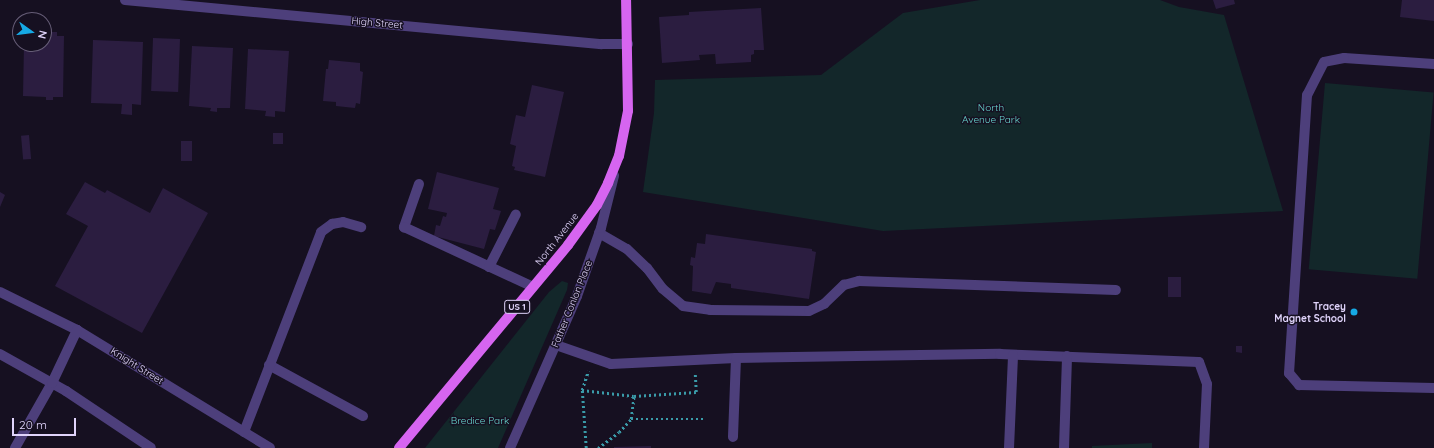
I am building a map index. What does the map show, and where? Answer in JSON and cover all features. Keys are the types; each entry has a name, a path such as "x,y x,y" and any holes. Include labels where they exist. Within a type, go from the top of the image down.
{"main road":[{"name":"North Avenue","path":"399,448 568,245 597,205 619,156 628,111 628,44 626,0"}],"street":[{"name":"High Street","path":"125,0 190,3 602,44 628,44"},
{"path":"1434,64 1344,58 1324,62 1307,95 1289,373 1299,385 1434,388"},
{"name":"Father Conlon Place","path":"510,448 577,296 599,233 619,156"},
{"path":"419,184 404,227 533,287"},
{"path":"490,267 516,214"},
{"path":"244,432 321,232 332,224 343,222 361,227"},
{"path":"599,233 626,249 663,289 683,306 710,310 810,310 824,304 844,285 859,280 1116,290"},
{"name":"Knight Street","path":"0,292 77,330 270,448"},
{"path":"15,448 52,383 77,330"},
{"path":"556,345 611,364 736,358 1013,355 1199,362 1207,384 1204,448"},
{"path":"0,354 52,383 152,448"},
{"path":"1008,448 1013,355"},
{"path":"1064,448 1067,356"},
{"path":"733,437 736,358"},
{"path":"269,365 363,416"}],"path":[{"path":"586,448 582,390 592,358"},
{"path":"582,390 634,396 696,392 694,360"},
{"path":"598,448 619,432 631,419 634,396"},
{"path":"631,419 706,419"}],"green space":[{"name":"North Avenue Park","path":"980,0 1160,0 1179,7 1224,15 1283,211 883,231 643,192 654,113 655,80 821,75 903,13"},
{"path":"1325,83 1434,92 1417,279 1309,269"},
{"name":"Bredice Park","path":"562,281 568,283 567,290 498,448 425,448 549,292"},
{"path":"1152,443 1152,448 1092,448 1092,446"}],"building":[{"path":"1213,0 1234,0 1235,4 1216,9"},
{"path":"1402,0 1434,0 1434,21 1400,17"},
{"path":"761,8 764,50 754,50 754,54 751,55 751,62 716,64 715,54 699,55 700,60 662,63 659,17 689,15 689,12"},
{"path":"52,32 57,32 57,36 64,36 63,97 53,97 53,100 46,100 46,97 23,96 24,52 52,52"},
{"path":"153,38 180,39 178,92 151,91"},
{"path":"93,40 143,42 141,105 132,104 132,115 121,114 122,104 91,103"},
{"path":"192,46 233,48 230,108 217,108 217,112 210,111 211,108 189,106"},
{"path":"248,49 289,51 285,112 275,111 275,117 265,116 266,111 245,109"},
{"path":"329,60 360,63 360,71 363,72 360,104 356,103 355,108 336,106 336,102 323,101 326,69 328,69"},
{"path":"532,85 564,92 545,177 514,170 515,167 512,166 516,146 510,144 516,115 525,117"},
{"path":"273,133 283,133 283,144 273,144"},
{"path":"29,135 31,159 23,160 21,136"},
{"path":"181,141 192,141 192,161 181,161"},
{"path":"437,172 499,188 493,209 501,211 495,230 490,229 484,249 434,236 436,225 440,226 443,216 446,217 447,213 428,209"},
{"path":"85,182 105,193 107,190 150,213 163,188 208,213 142,333 55,286 88,226 66,214"},
{"path":"0,192 5,195 0,207"},
{"path":"706,234 812,249 812,251 816,252 809,299 731,288 731,284 716,282 711,294 692,291 693,266 690,265 691,257 695,258 697,243 705,244"},
{"path":"1168,277 1181,277 1181,297 1168,297"},
{"path":"1236,346 1242,346 1242,353 1236,352"},
{"path":"651,446 651,448 614,448 614,447"}],"place":[{"name":"Tracey Magnet School","path":"1354,312"}]}
